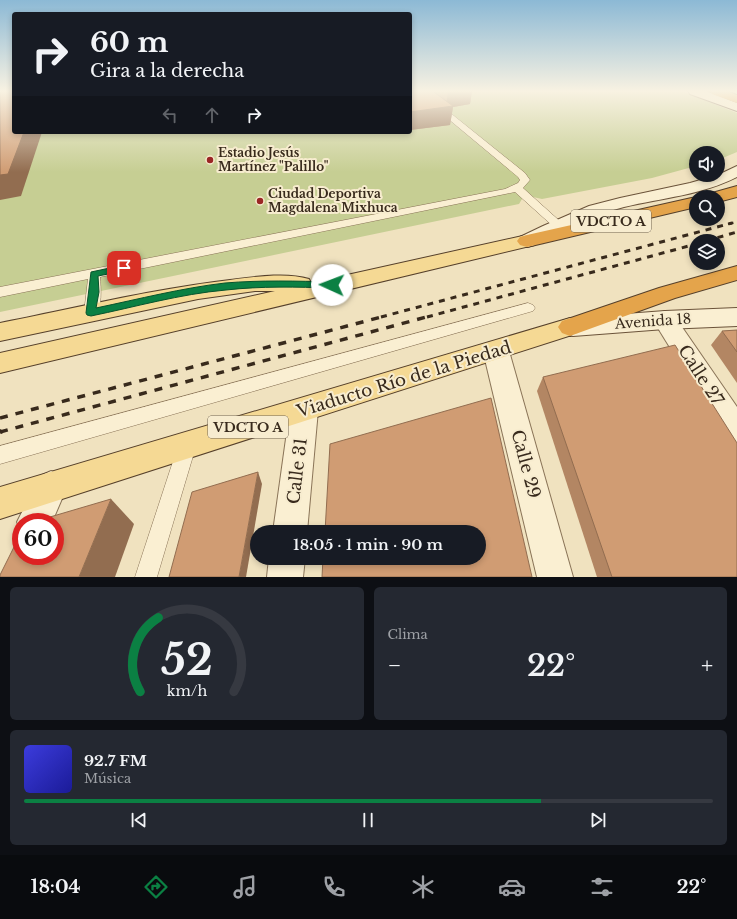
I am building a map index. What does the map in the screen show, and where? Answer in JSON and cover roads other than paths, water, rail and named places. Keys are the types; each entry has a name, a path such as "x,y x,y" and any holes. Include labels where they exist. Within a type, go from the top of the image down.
{"highway":[{"path":"725,195 737,191"},
{"name":"VDCTO A","path":"527,241 689,204"},
{"name":"Viaducto Río de la Piedad","path":"570,327 667,293 737,273"}],"main road":[{"path":"527,241 602,208 701,186 719,180 737,171"},
{"name":"VDCTO A","path":"0,363 527,241"},
{"path":"0,332 225,286 285,283 332,285"},
{"name":"Avenida 18","path":"570,327 665,320 737,317"},
{"name":"Calle 27","path":"665,320 737,431"},
{"name":"Viaducto Río de la Piedad","path":"0,503 570,327"},
{"name":"Calle 29","path":"496,351 555,577"},
{"name":"Calle 31","path":"291,525 304,410"},
{"path":"38,513 51,487"},
{"path":"285,577 286,565"}],"lane":[{"path":"0,292 517,188 522,185 525,180 522,175 451,118"},
{"path":"517,188 559,226"},
{"path":"91,313 94,292 94,274"},
{"path":"0,455 528,308"},
{"path":"146,577 186,446"}],"railway":[{"path":"730,224 737,222"},
{"path":"381,317 730,224"},
{"path":"725,235 737,232"},
{"path":"427,317 689,246"},
{"path":"0,418 385,316"},
{"path":"2,431 0,432 430,316"}],"place":[{"name":"Estadio Jesús Martínez \"Palillo\"","path":"210,160"},
{"name":"Ciudad Deportiva Magdalena Mixhuca","path":"260,201"}]}
